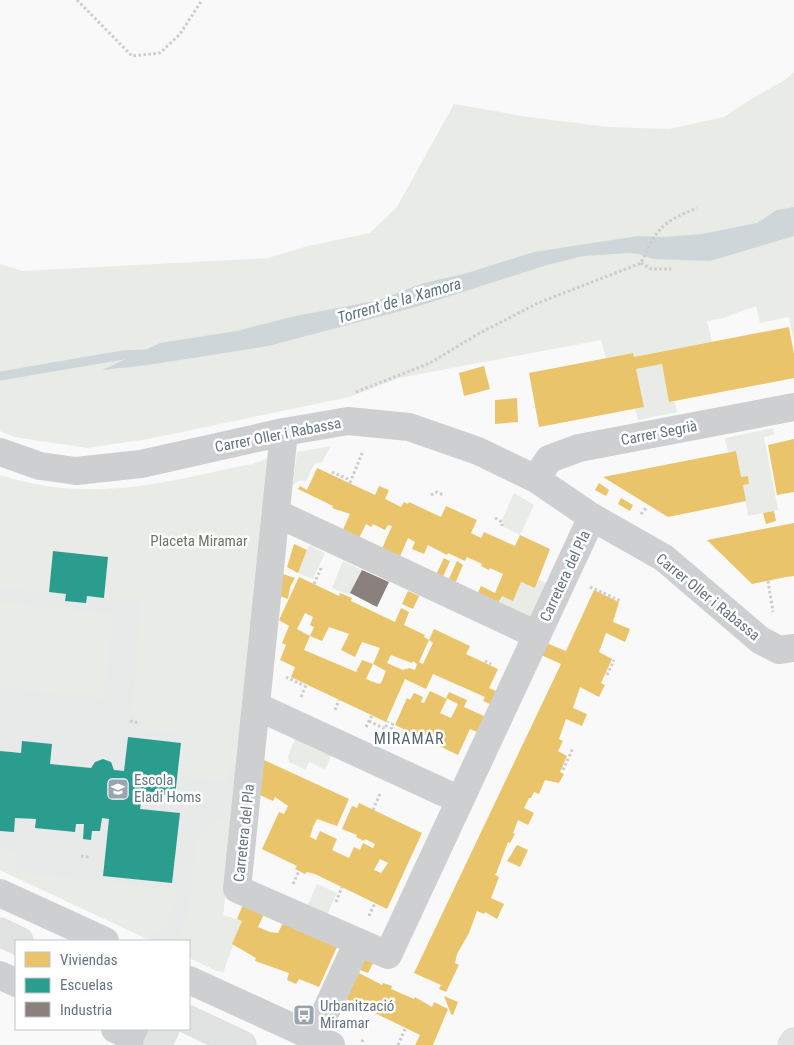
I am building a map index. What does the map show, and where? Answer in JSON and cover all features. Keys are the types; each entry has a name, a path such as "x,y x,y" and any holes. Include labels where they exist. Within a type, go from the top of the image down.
{"main road":[{"path":"0,932 18,940"},
{"path":"190,1020 242,1045"},
{"path":"157,1045 164,1030"}],"street":[{"name":"Carrer Segrià","path":"536,479 549,459 579,448 794,407"},
{"name":"Carrer Oller i Rabassa","path":"0,452 40,466 76,471 141,464 284,432 348,421 409,427 478,450 536,479 592,517 673,564 764,643 779,650 794,648"},
{"name":"Carretera del Pla","path":"284,432 237,889 388,955 438,832 460,800 592,517"},
{"name":"Carretera del Pla","path":"276,513 537,635"},
{"path":"256,706 460,800"},
{"path":"0,893 103,940"},
{"path":"190,980 323,1041 358,942"},
{"path":"0,975 15,982"},
{"path":"117,1030 149,1045"}],"path":[{"path":"77,0 132,56 160,52 180,34 202,0"},
{"path":"353,393 430,363 478,334 538,303 641,263 660,228 677,216 697,208"},
{"path":"641,263 651,269 671,269"},
{"path":"332,472 350,482 363,452"},
{"path":"431,495 437,492 443,495"},
{"path":"495,518 502,522 502,526"},
{"path":"314,584 324,562"},
{"path":"768,581 774,612"},
{"path":"586,596 590,587 621,602 624,596"},
{"path":"485,660 492,664"},
{"path":"607,675 614,660"},
{"path":"283,676 306,685"},
{"path":"335,711 339,700"},
{"path":"372,715 369,721 386,729 388,721"},
{"path":"130,721 140,723"},
{"path":"393,723 391,728 410,738 412,733"},
{"path":"563,770 573,748"},
{"path":"373,810 376,802"},
{"path":"162,803 168,803"},
{"path":"81,856 89,857"},
{"path":"398,1045 405,1028"}],"shaded area":[{"name":"Escola Eladi Homs","path":"0,587 256,612 217,971 190,958 190,940 151,940 0,870"}],"green space":[{"path":"794,72 794,342 789,317 760,323 756,306 723,318 707,321 712,342 634,357 632,353 606,358 601,340 399,378 349,397 148,439 87,448 14,437 0,431 0,264 22,271 268,258 308,246 370,233 397,207 454,104 528,117 608,127 669,129 724,117 785,80"},
{"path":"662,364 669,402 675,401 677,412 638,420 635,409 643,407 636,369"},
{"path":"773,428 774,435 764,437 778,510 748,516 743,485 749,484 748,477 741,477 736,451 728,452 725,438"},
{"path":"331,446 322,462 315,463 306,481 298,481 293,485 297,452"},
{"name":"Placeta Miramar","path":"269,457 240,764 230,763 228,782 177,777 181,734 139,730 141,716 131,715 141,602 104,598 108,557 53,551 49,592 0,587 0,475 29,483 57,487 111,489 165,482 253,464"},
{"path":"514,493 534,505 520,535 504,527 502,520"},
{"path":"309,545 325,553 313,579 298,573"},
{"path":"343,561 362,570 350,595 332,588"},
{"path":"539,580 546,583 529,620 496,606 502,596 513,601 521,582 535,588"},
{"path":"0,602 113,614 104,699 0,688"},
{"path":"295,739 331,756 325,769 309,762 306,770 289,762 288,756"},
{"path":"221,817 234,818 223,915 242,921 223,973 190,958 190,940 178,940 188,914 197,837"},
{"path":"0,849 19,851 17,872 178,889 172,912 160,929 147,939 0,870"},
{"path":"317,884 337,893 327,915 307,906"}],"water":[{"path":"794,207 794,236 710,261 653,259 630,253 583,256 547,265 416,307 268,346 148,365 102,370 160,343 237,331 291,317 379,300 424,283 464,274 534,252 638,236 665,237 702,234 757,223 777,210"}],"building: Viviendas":[{"path":"789,327 794,354 794,378 669,402 662,364 636,369 644,407 539,427 529,373 633,353 634,357"},
{"path":"484,366 490,389 464,396 459,373"},
{"path":"517,398 518,422 495,424 495,400"},
{"path":"794,439 794,492 777,495 768,445"},
{"path":"736,451 741,477 748,476 749,484 743,485 746,501 668,517 603,477"},
{"path":"317,468 375,495 379,486 389,490 385,499 401,507 404,502 408,504 409,502 441,517 446,506 477,520 471,533 481,538 484,532 515,546 520,535 550,549 535,588 521,582 513,601 502,596 496,606 476,597 481,586 495,593 503,574 490,568 489,570 481,566 482,564 467,557 465,561 448,553 447,555 428,545 424,554 412,549 415,542 408,538 398,561 380,553 392,526 388,525 385,530 373,524 371,527 366,524 357,542 341,534 350,514 332,508 333,506 298,489 300,486 307,490"},
{"path":"599,483 609,490 606,496 595,490"},
{"path":"621,498 633,505 630,511 618,504"},
{"path":"774,511 776,521 766,524 763,513"},
{"path":"794,523 794,576 752,584 707,540"},
{"path":"294,544 307,550 298,573 287,567"},
{"path":"444,558 450,561 441,581 435,577"},
{"path":"457,561 463,565 454,586 447,583"},
{"path":"283,574 295,578 290,587 288,599 280,596"},
{"path":"299,577 339,596 340,593 352,598 351,601 395,622 401,608 409,612 404,625 425,635 424,637 429,640 434,629 470,646 466,654 498,669 489,688 496,691 490,704 483,701 485,697 433,674 426,689 405,679 386,722 291,677 295,667 280,660 286,645 282,643 289,626 279,620","holes":["305,613 313,617 310,625 314,627 310,636 297,629","329,627 349,634 341,650 355,657 362,642 380,648 373,664 362,660 356,672 304,650 310,636 322,641","429,640 433,643 423,664 419,662","391,655 412,663 413,661 417,664 415,670 409,668 403,670 387,663","373,664 386,671 379,684 366,679"]},
{"path":"594,590 619,602 613,622 630,629 625,642 606,633 599,652 612,659 601,683 605,685 599,697 580,687 573,708 587,714 582,726 566,719 559,739 563,741 558,751 567,756 560,772 564,774 559,783 545,780 539,794 534,792 531,798 529,798 524,808 534,813 528,825 518,820 513,833 515,834 510,843 508,842 496,874 494,874 499,877 491,898 504,904 497,919 485,912 484,914 477,911 469,933 457,954 455,963 459,965 446,992 439,989 441,985 414,973 561,664 539,654 544,642 566,651"},
{"path":"408,591 419,596 413,609 402,604"},
{"path":"430,691 447,699 440,713 451,718 458,704 446,698 449,692 467,700 464,707 484,716 477,732 470,729 458,755 395,725 407,698 410,700 414,693 423,697 421,702 424,703"},
{"path":"264,760 349,799 337,826 317,819 310,837 316,840 320,831 337,839 332,850 349,858 354,847 360,850 363,843 373,848 375,844 365,839 364,841 356,837 357,835 342,829 352,806 357,808 359,803 422,833 387,909 315,874 307,872 305,874 295,869 297,866 262,849 279,812 284,814 288,806 275,797 273,801 260,795","holes":["380,859 388,863 381,873 374,870"]},
{"path":"517,845 528,850 520,867 507,861"},
{"path":"244,902 265,912 258,927 278,933 284,921 337,947 319,987 299,979 296,984 287,980 289,973 255,961 256,958 232,944 242,921 237,919"},
{"path":"365,959 373,963 368,973 360,970"},
{"path":"359,973 382,985 383,983 392,986 391,989 414,999 415,997 432,1007 434,1002 448,1009 433,1045 415,1045 420,1035 346,999"},
{"path":"444,996 458,1002 453,1015 451,1014"}],"building: Escuelas":[{"path":"53,551 108,557 104,598 87,596 86,603 65,601 66,594 49,592"},
{"path":"128,737 181,743 175,796 143,793 140,809 180,813 172,883 103,876 109,819 102,818 100,831 92,831 91,840 83,839 84,824 76,824 75,832 35,828 36,819 15,818 14,832 0,831 0,751 21,753 22,741 52,744 50,764 91,768 95,762 103,759 111,762 114,770 124,771"}],"building: Industria":[{"path":"362,570 389,582 377,607 350,593"}],"waterway":[{"name":"Torrent de la Xamora","path":"0,376 123,355 145,354"}],"place":[{"name":"Escola Eladi Homs","path":"118,789"},
{"name":"Urbanització Miramar","path":"304,1015"}],"district":[{"name":"MIRAMAR","path":"409,738"}]}
